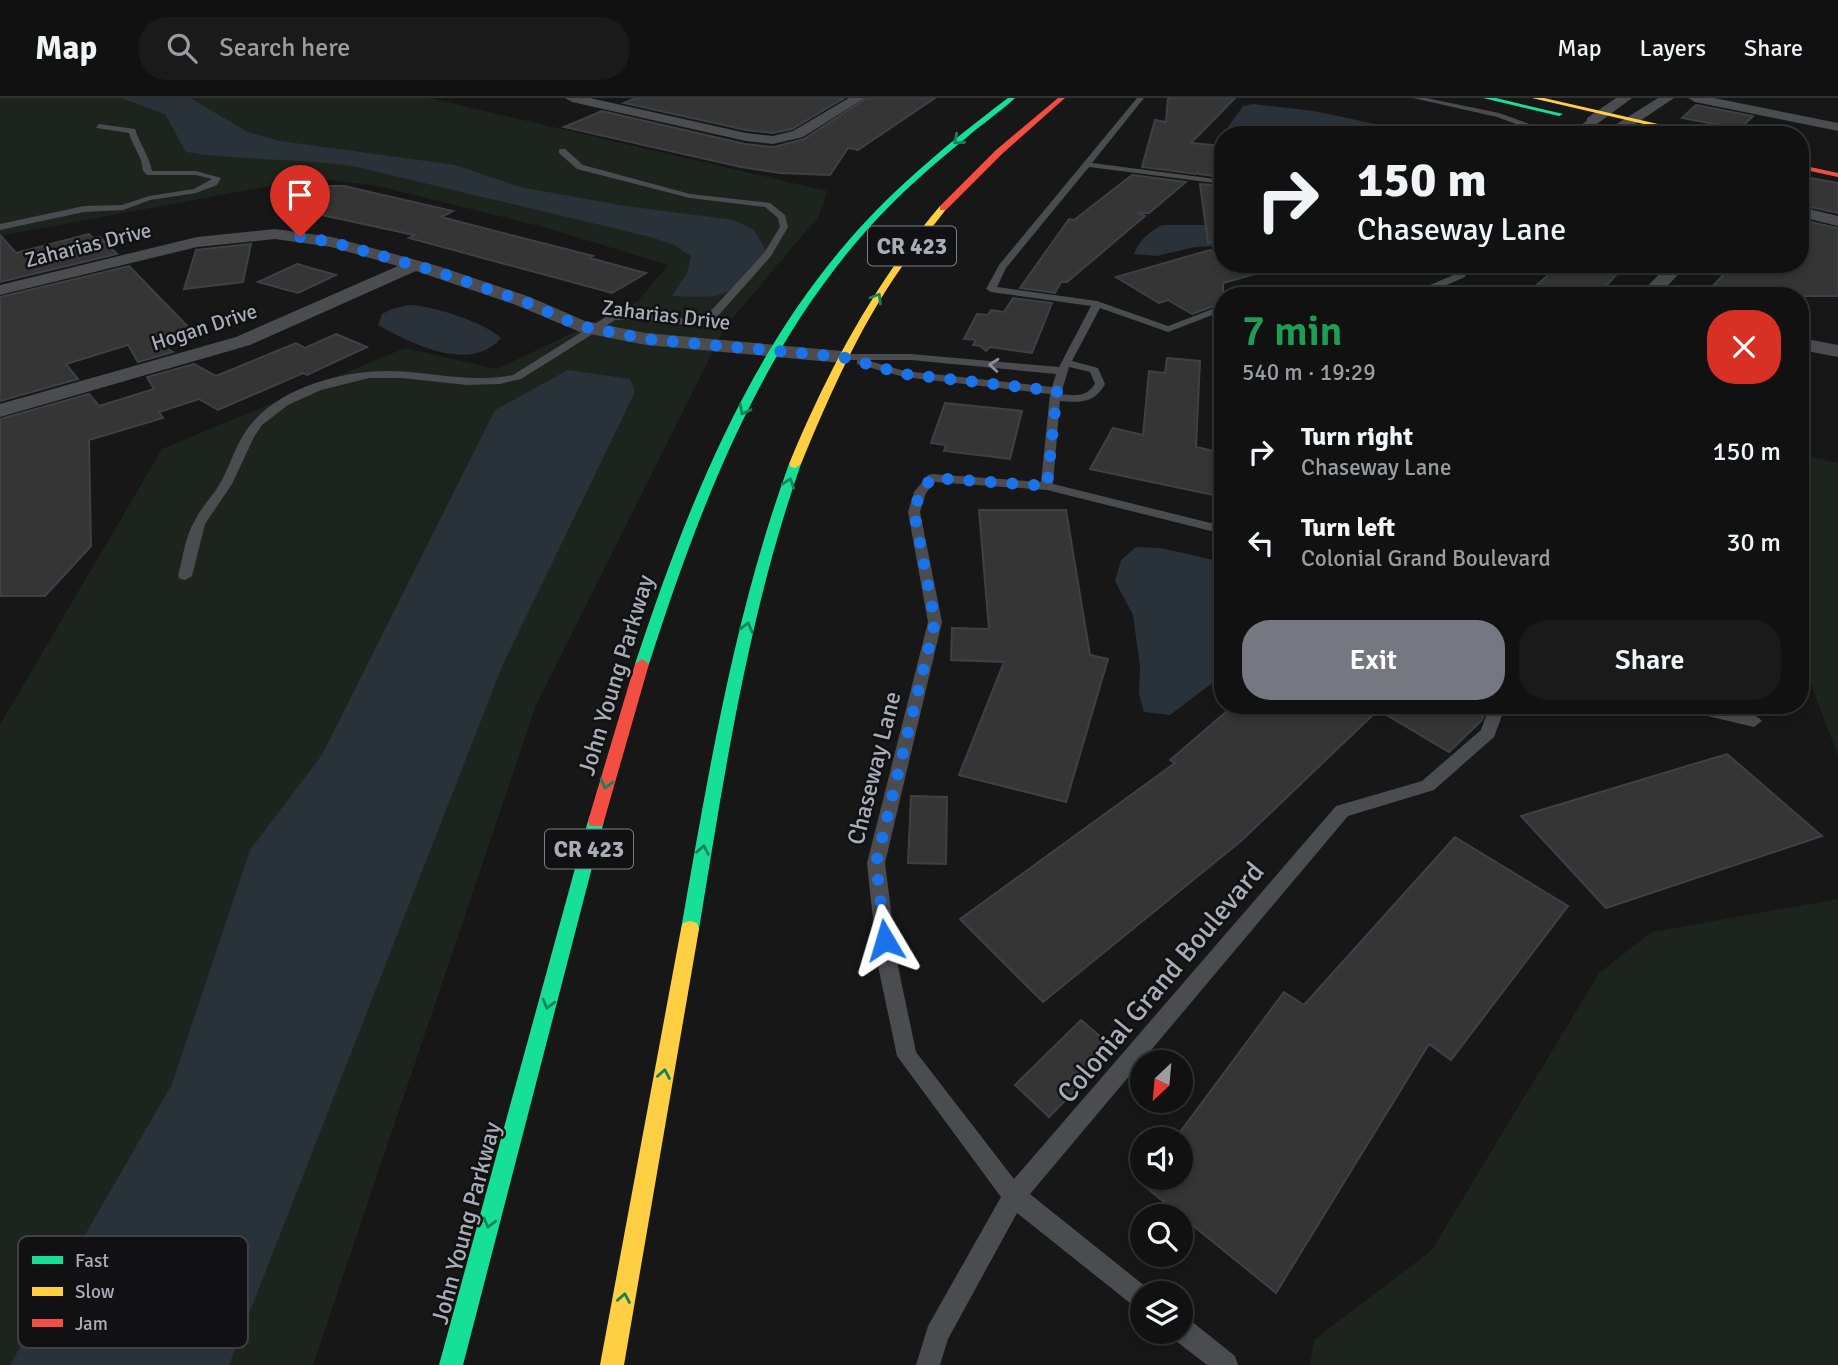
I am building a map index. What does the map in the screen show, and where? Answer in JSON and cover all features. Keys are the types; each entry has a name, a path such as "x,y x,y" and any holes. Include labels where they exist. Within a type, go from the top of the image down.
{"main road":[{"name":"John Young Parkway","path":"451,1365 629,702 670,576 704,493 776,350 848,248 903,188 967,132 1012,98"},
{"name":"CR 423","path":"612,1365 722,745 743,642 768,548 794,469 842,357 904,256 946,204 993,155 1062,98"},
{"path":"1486,98 1589,126"},
{"path":"1535,98 1591,126"},
{"path":"1628,124 1632,126"},
{"path":"1605,126 1641,126"},
{"path":"1809,158 1838,164"},
{"path":"1809,169 1838,175"}],"street":[{"path":"572,98 746,137 774,140 798,134 858,98"},
{"path":"1594,126 1625,98"},
{"path":"1628,124 1667,98"},
{"path":"1695,98 1838,127"},
{"path":"1786,116 1804,101"},
{"path":"1809,214 1838,221"},
{"name":"Zaharias Drive","path":"0,290 197,242 275,234 332,242 415,265 523,301 580,326 646,339 842,357"},
{"name":"Hogan Drive","path":"0,411 243,341 415,265"},
{"path":"1656,287 1670,273"},
{"path":"1809,346 1838,351"}],"lane":[{"path":"1141,98 1002,267 991,289 1097,304 1168,330 1214,312"},
{"path":"1416,98 1499,115 1529,126"},
{"path":"0,227 84,209 123,207 149,198 196,191 214,183 217,178 196,173 150,173 147,171 146,156 136,146 132,131 99,126"},
{"path":"185,576 199,524 226,483 257,423 293,398 344,378 363,375 412,375 481,383 500,382 517,377 613,317 637,316 688,323 713,315 768,254 784,227 782,217 767,205 690,196 580,167 562,151"},
{"path":"1085,164 1214,181"},
{"path":"1434,287 1463,273"},
{"path":"1097,304 1064,367 1056,394 1047,486 1214,528"},
{"path":"842,357 911,357 1094,370 1100,384 1096,394 1085,400 904,374 842,357"},
{"name":"Chaseway Lane","path":"1014,1196 907,1056 888,966 876,863 935,622 914,512 920,492 932,478 1047,486"},
{"name":"Colonial Grand Boulevard","path":"928,1365 937,1335 1014,1196 1342,811 1428,786 1488,733 1495,714"},
{"path":"1720,714 1754,722"},
{"path":"1014,1196 1130,1289"},
{"path":"1193,1339 1226,1365"}],"shaded area":[{"path":"0,98 429,98 827,191 819,216 725,327 536,705 313,1365 0,1365 0,725 162,449 405,348 497,369 637,302 668,265 547,228 378,186 313,178 0,236"},
{"path":"121,98 190,98 248,132 280,141 455,165 520,187 625,206 734,220 754,230 767,252 745,278 727,292 706,297 672,296 687,273 691,256 674,245 651,237 357,167 186,152 165,114"},
{"path":"1253,104 1314,111 1385,126 1229,126 1243,106"},
{"path":"1162,225 1214,225 1214,246 1195,247 1157,256 1134,254 1139,244"},
{"path":"409,305 458,316 494,332 501,338 488,349 474,354 457,354 423,347 378,325 382,314"},
{"path":"568,370 630,379 635,392 503,664 248,1316 248,1236 84,1236 172,1084 250,850 322,755 495,410"},
{"path":"1809,457 1838,463 1838,756 1811,684"},
{"path":"1136,547 1161,548 1214,560 1214,682 1170,715 1144,712 1139,694 1140,666 1133,615 1115,581 1121,560"},
{"path":"1838,899 1838,1365 1310,1365 1314,1340 1432,1250 1599,973 1652,932"},
{"path":"20,1348 236,1348 229,1365 10,1365"}],"building":[{"path":"636,98 844,98 792,129 773,133 746,130 624,103"},
{"path":"867,98 935,98 858,150 848,148 830,175 780,173 741,167 564,127 602,111 745,144 774,147 804,139"},
{"path":"1168,98 1235,98 1191,143 1214,145 1214,176 1142,167 1155,120 1166,122"},
{"path":"1696,105 1753,116 1743,126 1724,126 1682,118"},
{"path":"1132,175 1186,182 1149,213 1138,213 1145,216 1067,282 1061,282 1055,293 1020,288 1069,219 1074,220"},
{"path":"1809,179 1838,183 1838,213 1809,207"},
{"path":"1200,184 1214,185 1214,243 1208,243"},
{"path":"314,186 344,186 453,211 441,217 593,256 590,258 646,273 612,293 409,238 414,235 303,211 303,197"},
{"path":"1809,222 1838,228 1838,296 1809,296 1809,287 1712,287 1725,273 1809,273"},
{"path":"89,234 93,238 100,237 117,254 0,282 0,235 16,253"},
{"path":"251,244 243,282 184,289 196,250"},
{"path":"1210,250 1214,252 1214,273 1255,274 1223,283 1223,287 1214,287 1214,306 1192,314 1168,300 1159,303 1116,277"},
{"path":"297,264 336,275 298,293 258,282"},
{"path":"129,266 194,333 158,343 173,352 138,362 128,345 66,364 78,379 0,401 0,297"},
{"path":"1551,273 1618,273 1605,287 1534,287"},
{"path":"1013,298 1052,303 1032,353 990,347 986,351 973,345 976,340 964,339 977,314 988,315 991,310 1004,312"},
{"path":"336,334 367,347 307,375 303,373 218,410 199,399 159,412 163,418 89,440 91,546 45,596 0,596 0,419 89,394 99,406 154,389 147,377 194,364 216,376 296,343 305,348"},
{"path":"1167,358 1200,361 1196,447 1214,451 1214,495 1090,469 1113,428 1143,435 1149,371 1165,373"},
{"path":"945,403 1022,411 1010,459 944,451 946,445 931,443"},
{"path":"979,510 1066,510 1090,655 1108,659 1066,802 959,775 1004,662 951,660 952,628 989,629"},
{"path":"1224,714 1374,714 1241,841 1043,1002 960,919 1175,763 1170,760"},
{"path":"1385,714 1484,714 1482,720 1449,752"},
{"path":"1727,754 1822,836 1606,908 1521,816"},
{"path":"911,796 947,797 946,864 908,863"},
{"path":"1455,837 1568,906 1451,1060 1429,1044 1276,1293 1193,1225 1193,1204 1167,1204 1149,1190 1193,1190 1193,1127 1184,1127 1284,992 1304,1005"},
{"path":"1081,1020 1115,1049 1049,1117 1015,1085"}],"traffic: fast":[{"path":"642,664 677,560 720,455 772,355 802,308 853,241 895,196 940,155 1012,98"},
{"path":"1486,98 1559,114"},
{"path":"690,929 743,635 775,520 795,464"},
{"path":"451,1365 596,821"}],"traffic: slow":[{"path":"1535,98 1661,126"},
{"path":"795,464 840,362 876,298 943,208"},
{"path":"612,1365 690,929"}],"traffic: jam":[{"path":"943,208 999,152 1062,98"},
{"path":"1809,169 1838,175"},
{"path":"596,821 642,664"}],"route":[{"path":"300,237 332,242 432,270 523,301 580,326 646,339 842,357 904,374 1057,391 1047,486 932,478 920,492 914,512 935,622 876,863 885,940"}]}
